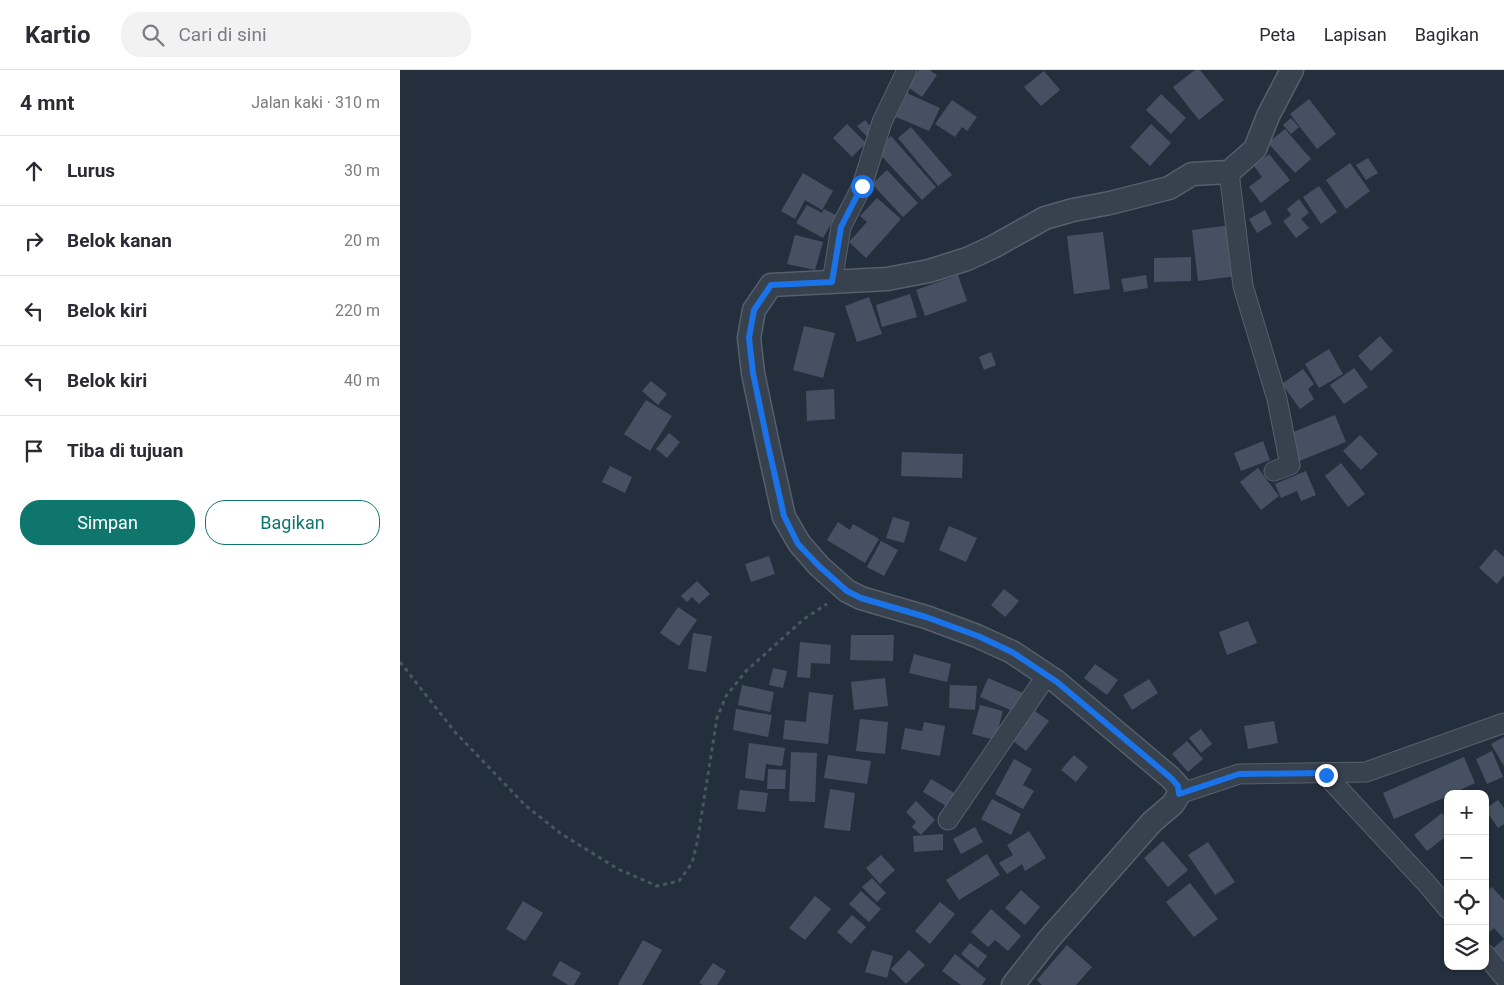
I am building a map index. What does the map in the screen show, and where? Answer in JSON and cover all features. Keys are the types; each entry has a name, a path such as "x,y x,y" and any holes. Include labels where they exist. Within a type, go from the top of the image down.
{"street":[{"path":"832,282 841,227 862,186 882,122 908,70"},
{"path":"1013,985 1049,938 1152,822 1173,804 1179,794 1178,786 1171,778 1057,682 1012,652 978,636 926,617 861,598 847,591 798,544 784,516 753,373 749,338 754,310 771,285 887,279 929,271 967,259 1045,218 1169,188 1192,174 1229,172 1254,149 1268,116 1292,70"},
{"path":"1229,172 1243,286 1277,399 1290,465 1274,471"},
{"path":"948,820 1047,675"},
{"path":"1179,794 1239,774 1366,772 1504,722"},
{"path":"1324,773 1444,904"},
{"path":"1489,959 1504,977"}],"path":[{"path":"400,662 456,732 525,805 560,833 599,859 657,886 679,881 692,863 697,842 716,718 726,696 746,671 804,619 847,591"}],"building":[{"path":"919,70 930,70 937,75 922,97 908,87"},
{"path":"1195,70 1200,70 1224,100 1199,120 1173,87"},
{"path":"1044,71 1060,90 1041,106 1024,87"},
{"path":"907,93 940,108 929,131 896,117"},
{"path":"1161,94 1186,118 1171,134 1146,110"},
{"path":"1309,99 1336,134 1317,149 1290,114"},
{"path":"952,100 977,117 967,131 962,127 955,137 935,124"},
{"path":"1291,118 1299,127 1291,134 1283,125"},
{"path":"865,120 875,132 868,138 857,126"},
{"path":"847,124 866,143 852,157 833,138"},
{"path":"1151,124 1171,143 1150,166 1130,147"},
{"path":"911,127 952,175 938,186 898,138"},
{"path":"1285,129 1311,159 1295,173 1268,143"},
{"path":"891,136 936,187 922,200 876,150"},
{"path":"1269,154 1290,180 1261,203 1249,187 1262,177 1254,166"},
{"path":"1368,158 1378,173 1366,180 1356,165"},
{"path":"1350,163 1370,191 1346,209 1326,180"},
{"path":"887,170 918,203 903,217 872,184"},
{"path":"803,173 833,191 822,210 805,200 795,219 781,211"},
{"path":"1319,186 1337,212 1321,224 1303,197"},
{"path":"877,198 901,219 866,258 849,242 867,222 860,216"},
{"path":"1299,199 1309,213 1301,219 1309,228 1296,238 1283,221 1291,215 1287,209"},
{"path":"807,205 822,213 824,209 836,215 823,238 796,223"},
{"path":"1265,210 1272,224 1257,233 1249,219"},
{"path":"1231,225 1237,276 1198,281 1192,230"},
{"path":"1103,232 1110,289 1074,294 1067,236"},
{"path":"795,235 823,242 815,270 787,264"},
{"path":"1191,257 1191,281 1154,282 1154,258"},
{"path":"958,275 967,301 925,316 916,290"},
{"path":"1146,275 1148,288 1124,292 1121,279"},
{"path":"910,294 917,317 882,327 876,305"},
{"path":"869,297 882,334 857,342 845,306"},
{"path":"804,326 835,333 823,378 793,370"},
{"path":"1380,336 1393,351 1371,371 1358,356"},
{"path":"1329,349 1343,374 1319,388 1305,364"},
{"path":"991,352 996,365 984,370 979,357"},
{"path":"1354,368 1368,387 1344,404 1330,385"},
{"path":"1303,369 1314,384 1308,389 1314,399 1300,409 1282,384"},
{"path":"651,381 667,394 658,405 642,391"},
{"path":"834,389 835,419 807,421 806,391"},
{"path":"646,400 672,416 650,451 624,434"},
{"path":"1335,415 1346,442 1297,462 1286,435"},
{"path":"669,433 680,442 667,458 656,449"},
{"path":"1360,435 1378,454 1361,470 1343,451"},
{"path":"1263,441 1270,460 1241,471 1234,453"},
{"path":"902,452 963,454 962,478 901,476"},
{"path":"1341,463 1365,494 1348,507 1325,476"},
{"path":"610,466 632,477 625,493 602,482"},
{"path":"1258,468 1279,496 1261,510 1240,482"},
{"path":"1306,471 1316,495 1301,501 1297,491 1281,498 1275,484"},
{"path":"893,517 910,522 904,543 886,538"},
{"path":"838,522 850,530 853,524 879,539 865,563 827,540"},
{"path":"949,526 977,538 966,562 939,550"},
{"path":"881,541 898,550 884,576 867,567"},
{"path":"1495,549 1504,557 1504,575 1497,584 1479,568"},
{"path":"769,556 775,574 751,582 745,564"},
{"path":"697,581 710,594 699,604 692,597 687,602 681,596"},
{"path":"1004,589 1019,601 1005,617 991,605"},
{"path":"678,607 697,620 679,646 660,633"},
{"path":"1248,621 1257,643 1227,655 1219,632"},
{"path":"693,633 712,636 706,672 688,669"},
{"path":"851,635 894,635 893,661 850,660"},
{"path":"800,642 831,645 830,664 811,663 810,678 797,677"},
{"path":"914,654 951,664 947,682 909,673"},
{"path":"1095,664 1118,680 1107,695 1084,678"},
{"path":"773,668 787,671 783,688 769,685"},
{"path":"885,678 888,706 854,710 851,682"},
{"path":"988,678 1023,693 1015,712 980,697"},
{"path":"1149,679 1158,693 1132,710 1123,695"},
{"path":"742,685 774,692 770,712 738,705"},
{"path":"950,685 977,686 975,710 949,708"},
{"path":"809,692 833,695 828,744 783,739 785,720 806,722"},
{"path":"980,705 1003,711 995,740 972,734"},
{"path":"736,709 772,715 768,737 733,730"},
{"path":"1035,711 1049,721 1026,751 1012,740"},
{"path":"860,719 888,722 885,754 856,751"},
{"path":"1274,721 1278,743 1248,749 1244,726"},
{"path":"924,722 945,726 940,756 901,749 905,728 922,731"},
{"path":"1201,729 1212,744 1201,753 1189,738"},
{"path":"1504,737 1504,766 1491,744"},
{"path":"1187,741 1203,759 1188,772 1172,754"},
{"path":"749,743 785,748 782,766 766,764 764,781 745,778"},
{"path":"1492,751 1503,777 1487,784 1476,759"},
{"path":"791,752 817,753 815,802 789,801"},
{"path":"828,755 871,761 867,784 824,778"},
{"path":"1074,755 1088,767 1076,782 1061,770"},
{"path":"1464,757 1475,783 1460,790 1444,790 1444,798 1394,819 1383,793"},
{"path":"1014,759 1032,769 1023,785 1034,791 1023,809 995,794"},
{"path":"768,769 786,770 785,789 767,789"},
{"path":"931,779 956,794 948,807 923,792"},
{"path":"830,789 855,793 850,831 824,828"},
{"path":"740,790 768,793 765,812 737,809"},
{"path":"992,799 1021,814 1011,835 981,819"},
{"path":"1498,800 1504,808 1504,824 1498,828 1489,815 1489,806"},
{"path":"916,801 935,820 921,835 912,827 916,822 906,812"},
{"path":"1442,813 1444,815 1444,838 1427,851 1414,835"},
{"path":"975,827 983,842 961,854 953,839"},
{"path":"1029,831 1046,858 1025,871 1022,864 1007,874 999,863 1013,855 1007,845"},
{"path":"943,834 943,850 914,852 913,836"},
{"path":"1163,841 1188,870 1168,887 1144,858"},
{"path":"1208,842 1235,882 1215,895 1188,855"},
{"path":"987,854 1000,875 959,900 946,880"},
{"path":"881,855 895,870 880,884 866,868"},
{"path":"872,878 886,893 877,902 862,887"},
{"path":"1190,883 1218,919 1194,937 1166,902"},
{"path":"1492,887 1504,900 1504,939 1494,928 1489,932 1489,890"},
{"path":"1021,890 1040,907 1025,925 1005,908"},
{"path":"861,891 881,909 869,922 849,904"},
{"path":"815,896 831,909 805,940 789,928"},
{"path":"523,901 543,913 525,941 506,929"},
{"path":"940,902 955,914 930,944 915,931"},
{"path":"991,909 1021,936 1008,951 995,940 988,947 971,932"},
{"path":"852,915 866,927 851,944 837,932"},
{"path":"1504,939 1504,967 1490,951"},
{"path":"643,940 662,950 642,985 619,985 618,984"},
{"path":"970,943 987,956 978,968 961,954"},
{"path":"1067,945 1092,967 1076,985 1042,985 1037,980"},
{"path":"872,950 893,956 887,978 865,972"},
{"path":"909,950 925,965 906,984 891,969"},
{"path":"955,954 986,979 982,985 961,985 942,971"},
{"path":"560,961 581,973 574,985 568,985 552,975"},
{"path":"713,963 726,971 717,985 703,985 699,983"}],"route":[{"path":"862,186 841,227 832,282 771,285 754,310 749,338 753,373 784,516 798,544 847,591 861,598 926,617 978,636 1012,652 1057,682 1171,778 1178,786 1179,794 1239,774 1324,773 1326,775"}]}
